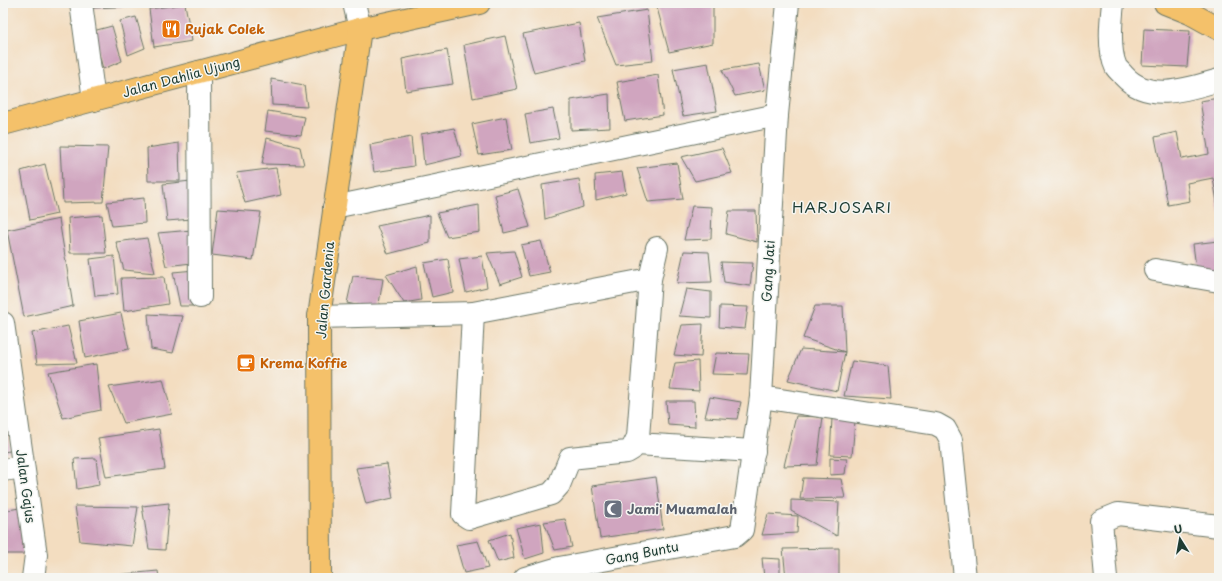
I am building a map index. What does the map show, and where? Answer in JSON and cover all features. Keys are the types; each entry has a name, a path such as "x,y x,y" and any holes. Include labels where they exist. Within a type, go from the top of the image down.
{"main road":[{"name":"Jalan Dahlia Ujung","path":"3,124 360,29 479,3"},
{"path":"1165,3 1190,13 1219,29"},
{"name":"Jalan Gardenia","path":"320,578 319,317 360,29"}],"street":[{"path":"81,3 94,100"},
{"path":"354,3 360,29"},
{"name":"Gang Jati","path":"736,536 743,527 761,397 777,115 788,3"},
{"path":"1113,3 1110,34 1116,67 1129,81 1142,89 1158,92 1188,89 1219,80"},
{"path":"199,72 200,297"},
{"path":"334,207 777,115"},
{"path":"473,313 463,514 469,518 551,494 559,485 570,458 627,452 636,444 638,437 650,279 657,248"},
{"path":"1154,270 1219,281"},
{"path":"319,317 473,313 650,279"},
{"name":"Jalan Gajus","path":"3,322 13,468 36,555 33,578"},
{"path":"761,397 936,424 945,429 951,440 965,578"},
{"path":"636,444 754,451"},
{"path":"1106,578 1101,521 1118,514 1219,526"},
{"name":"Gang Buntu","path":"525,578 559,568 736,536"}],"building":[{"path":"93,3 136,3 136,6 93,8"},
{"path":"713,3 713,43 669,52 656,4"},
{"name":"Rujak Colek","path":"185,4 192,41 154,47 149,9"},
{"path":"647,10 653,61 616,65 597,18"},
{"path":"136,17 145,48 128,55 120,21"},
{"path":"579,23 585,61 534,73 523,34"},
{"path":"112,26 122,61 103,69 93,31"},
{"path":"1144,29 1190,31 1187,67 1142,65"},
{"path":"505,36 517,89 473,98 464,45"},
{"path":"447,50 453,84 406,91 402,59"},
{"path":"708,63 717,111 683,116 673,69"},
{"path":"759,64 765,90 735,96 722,70"},
{"path":"658,75 663,115 625,121 617,82"},
{"path":"271,79 304,85 307,107 272,105"},
{"path":"609,94 610,128 571,130 571,100"},
{"path":"1219,98 1219,214 1213,178 1187,183 1190,201 1168,205 1155,137 1177,132 1182,159 1209,154 1200,101"},
{"path":"553,109 559,138 530,143 525,114"},
{"path":"268,111 305,117 301,135 265,131"},
{"path":"506,117 512,150 479,155 472,124"},
{"path":"454,128 462,156 424,165 421,134"},
{"path":"411,137 414,166 374,172 370,145"},
{"path":"267,138 300,147 304,165 262,164"},
{"path":"179,143 180,181 148,181 147,148"},
{"path":"60,146 108,147 103,202 63,203"},
{"path":"722,148 732,173 695,181 681,157"},
{"path":"677,163 683,199 648,202 637,168"},
{"path":"45,164 57,214 30,220 21,171"},
{"path":"276,168 281,195 245,203 236,173"},
{"path":"622,172 626,193 596,200 595,175"},
{"path":"579,179 583,207 545,219 542,185"},
{"path":"191,181 192,219 167,221 163,184"},
{"path":"518,189 530,227 504,233 495,195"},
{"path":"144,198 145,223 112,226 107,202"},
{"path":"479,205 480,232 447,237 437,213"},
{"path":"692,206 712,207 711,239 684,240"},
{"path":"218,209 261,212 253,260 212,255"},
{"path":"729,211 756,211 757,242 726,234"},
{"path":"102,215 106,253 70,253 68,218"},
{"path":"430,215 430,243 388,254 377,226"},
{"path":"59,219 73,306 24,317 7,230"},
{"path":"192,230 200,262 166,266 158,233"},
{"path":"147,238 155,273 124,270 116,242"},
{"path":"541,241 550,272 529,276 521,245"},
{"path":"1218,241 1219,272 1197,275 1193,244"},
{"path":"514,251 522,277 500,284 487,253"},
{"path":"684,251 709,252 712,282 677,283"},
{"path":"114,256 118,294 95,296 90,259"},
{"path":"482,256 487,287 466,292 459,259"},
{"path":"448,259 453,292 432,297 424,263"},
{"path":"721,262 753,263 750,286 724,282"},
{"path":"417,266 421,300 404,303 386,275"},
{"path":"195,270 199,306 180,306 173,272"},
{"path":"353,276 383,279 378,310 347,303"},
{"path":"164,277 168,304 124,311 121,278"},
{"path":"686,289 711,292 711,318 679,316"},
{"path":"720,306 748,307 745,329 719,327"},
{"path":"815,306 843,306 845,352 803,338"},
{"path":"121,313 129,349 85,358 79,321"},
{"path":"148,314 183,316 173,353 151,349"},
{"path":"703,324 701,357 674,355 682,325"},
{"path":"68,326 77,363 37,364 32,333"},
{"path":"801,349 845,352 837,391 788,380"},
{"path":"716,353 749,354 747,375 712,374"},
{"path":"698,361 699,391 670,389 675,363"},
{"path":"852,361 888,366 891,399 844,396"},
{"path":"96,364 101,410 63,418 48,372"},
{"path":"163,379 172,414 124,423 109,387"},
{"path":"710,397 741,402 737,419 705,417"},
{"path":"666,401 694,401 695,427 668,425"},
{"path":"796,416 823,417 817,465 784,466"},
{"path":"832,418 855,421 852,456 830,455"},
{"path":"7,420 10,451 3,452 3,421"},
{"path":"159,429 165,469 106,477 98,438"},
{"path":"96,458 99,485 77,489 74,459"},
{"path":"830,458 847,459 845,474 830,475"},
{"path":"387,464 393,498 366,504 356,468"},
{"path":"656,477 663,529 600,538 592,486"},
{"path":"803,478 841,479 845,498 800,499"},
{"path":"791,500 839,502 837,536 791,511"},
{"path":"169,503 165,550 149,549 142,506"},
{"path":"75,506 138,507 132,546 80,541"},
{"path":"19,508 24,554 3,554 3,511"},
{"path":"768,514 798,516 797,533 762,535"},
{"path":"565,519 572,547 555,550 544,522"},
{"path":"541,523 544,553 525,559 516,528"},
{"path":"510,533 514,558 498,562 489,540"},
{"path":"478,541 488,568 464,573 456,545"},
{"path":"839,548 839,578 786,578 783,549"},
{"path":"762,558 780,559 780,578 764,578"},
{"path":"158,571 159,578 94,578 94,577"}],"place":[{"name":"Rujak Colek","path":"171,29"},
{"name":"Krema Koffie","path":"246,363"},
{"name":"Jami' Muamalah","path":"613,509"}],"district":[{"name":"HARJOSARI","path":"842,208"}]}
